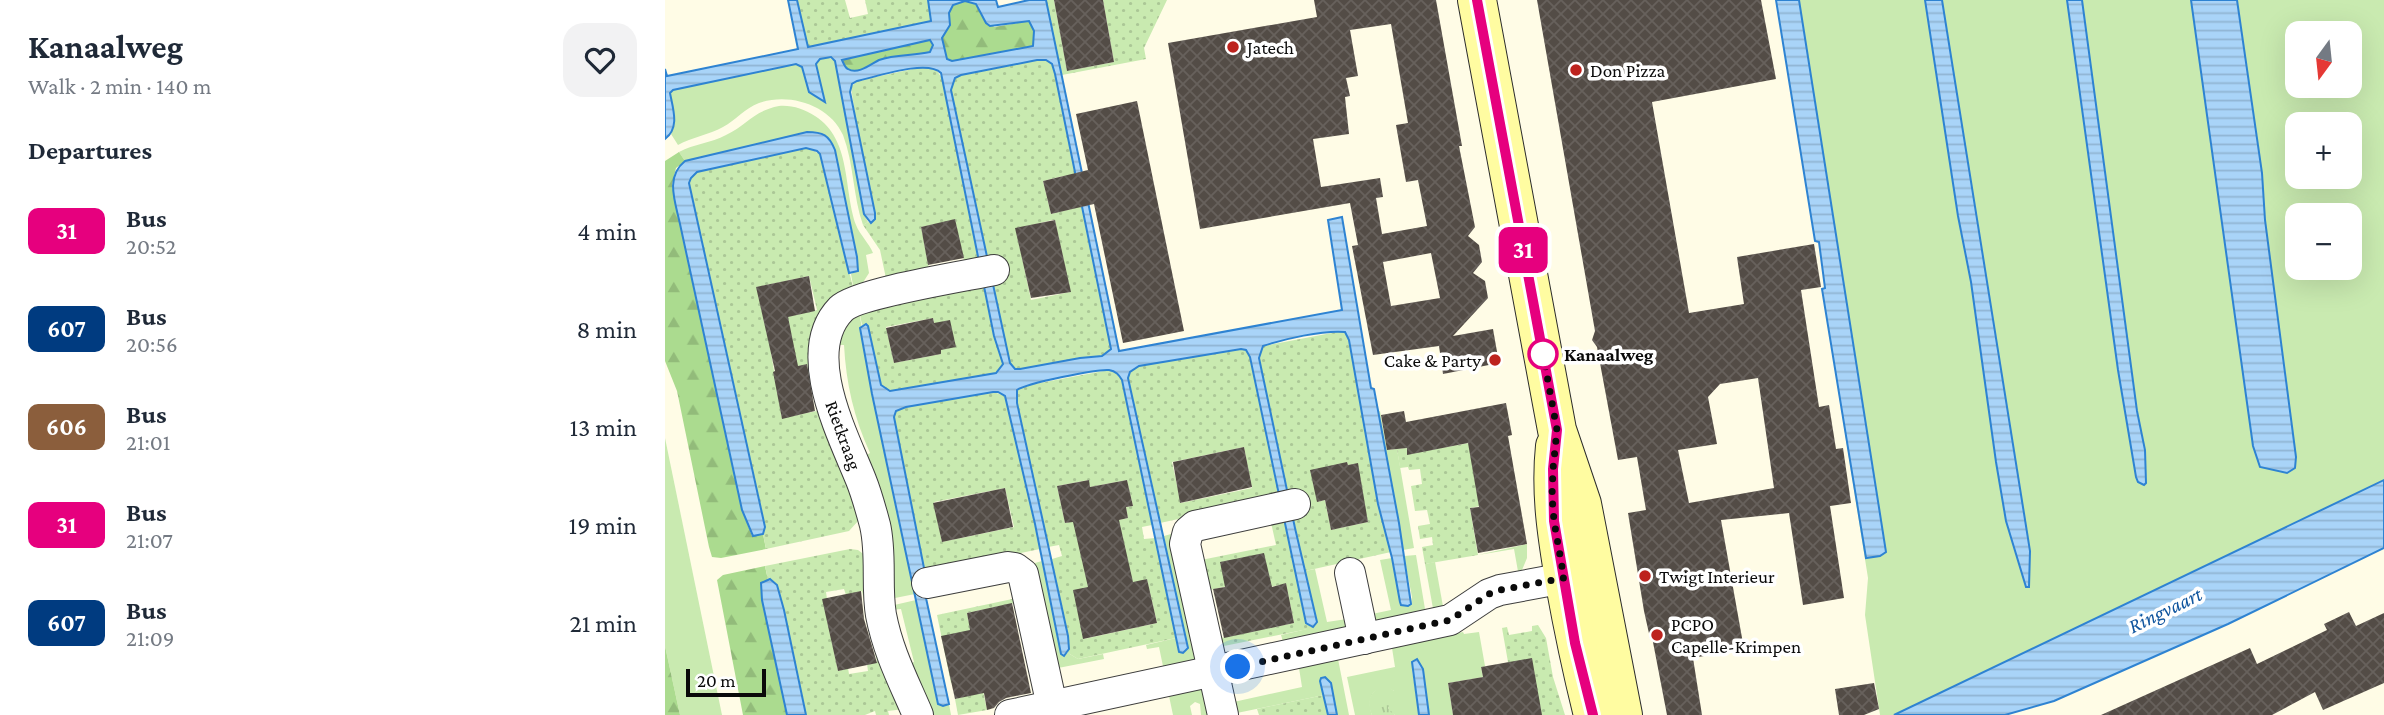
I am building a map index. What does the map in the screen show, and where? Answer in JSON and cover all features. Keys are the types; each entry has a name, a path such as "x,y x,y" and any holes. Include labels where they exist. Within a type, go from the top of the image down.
{"main road":[{"path":"1477,0 1557,430 1552,496 1554,521 1580,575 1623,715"},
{"path":"1580,575 1575,643 1593,715"}],"street":[{"name":"Rietkraag","path":"918,715 899,677 885,634 880,605 876,530 866,494 831,405 826,377 825,344 829,326 845,304 983,272"},
{"path":"1223,715 1185,544 1186,536 1195,526 1283,506"},
{"path":"927,583 1008,567 1023,574 1053,711"},
{"path":"1350,573 1364,639"},
{"path":"1010,715 1053,711 1213,672 1450,620 1489,594 1500,590 1580,575"}],"green space":[{"path":"797,0 845,0 850,18 868,14 865,0 928,0 932,21 808,47"},
{"path":"1046,0 1054,0 1067,71 1114,62 1103,0 1167,0 1144,48 1146,59 1062,75"},
{"path":"1781,0 2191,0 2253,446 2296,463 2265,220 2262,173 2237,0 2384,0 2384,480 1894,715 1880,715 1865,615 1868,578 1822,289 1825,288 1819,242 1815,241"},
{"path":"965,1 976,4 994,27 1029,21 1034,31 1033,46 952,61 947,59 942,38 950,21 949,13 953,5"},
{"path":"930,40 933,45 930,52 885,58 859,70 847,69 842,60"},
{"path":"827,57 835,61 864,214 868,222 863,225 843,135 829,116 819,109 795,100 771,100 754,105 718,130 678,145 671,134 674,126 670,93 673,90 796,64 803,67 809,92 825,101 816,64 818,60"},
{"path":"1037,60 1047,60 1052,64 1111,349 1102,356 1020,369 1015,369 1010,363 951,90 955,78","holes":["1063,176 1071,209 1051,214 1043,181","1055,220 1070,292 1031,300 1016,229"]},
{"path":"922,67 934,67 942,78 979,264 965,266 955,220 921,227 930,274 887,283 880,250 863,225 871,223 851,87 857,81"},
{"path":"779,106 798,108 815,116 827,126 841,151 856,225 873,253 866,255 869,273 854,291 851,274 858,270 857,257 835,150 807,132 685,161 679,152 720,138 763,111"},
{"path":"807,148 820,154 854,291 825,313 859,520 849,531 766,549 763,534 765,527 689,183 697,172","holes":["809,276 817,310 764,322 757,287","770,347 798,366 807,365 817,411 782,418"]},
{"path":"679,152 685,161 676,168 672,185 742,510 752,536 763,534 766,549 721,558 712,557 709,547 677,391 665,361 665,161"},
{"path":"983,281 994,336 1003,364 996,373 896,391 886,389 881,385 868,326 862,325 859,310","holes":["933,318 941,354 894,363 886,327"]},
{"path":"859,310 872,394 915,594 890,599 861,458 870,453 852,400 844,345 834,345"},
{"path":"1345,332 1349,340 1378,504 1391,552 1305,571 1259,358 1263,346","holes":["1347,462 1348,465 1355,464 1368,522 1331,530 1325,500 1318,502"]},
{"path":"1246,350 1250,357 1280,497 1160,523 1128,378 1130,372 1139,366","holes":["1244,447 1252,488 1181,503 1172,462"]},
{"path":"1109,370 1122,380 1152,525 1142,527 1144,539 1155,538 1176,638 1078,659 1068,653 1068,636 1052,559 1062,556 1059,545 1048,547 1017,403 1017,389","holes":["1088,480 1090,487 1127,480 1133,506 1126,507 1128,518 1097,525 1095,517 1065,523 1057,486","1147,580 1157,623 1084,639 1125,584"]},
{"path":"993,392 1003,395 1007,400 1040,549 925,573 894,417 896,411","holes":["1005,488 1014,527 942,542 934,502"]},
{"path":"1380,411 1387,450 1397,449 1414,548 1403,550 1378,412"},
{"path":"1508,436 1480,506 1470,508 1478,555 1425,564 1422,547 1433,545 1432,537 1420,539 1418,526 1430,524 1427,510 1415,511 1411,486 1422,484 1420,469 1400,468 1397,449 1407,448 1408,454"},
{"path":"665,438 722,715 680,715 665,646"},
{"path":"1284,515 1308,629 1219,647 1201,560 1276,545 1270,518","holes":["1260,579 1263,588 1286,584 1294,623 1221,638 1210,590"]},
{"path":"1171,534 1178,540 1203,663 1164,671 1159,647 1147,649 1146,645 1176,638 1180,653 1178,608 1164,536"},
{"path":"1527,544 1527,558 1519,577 1514,549 1478,555"},
{"path":"850,549 858,550 866,556 904,709 888,711 889,715 876,715 875,711 865,715 806,715 784,611 771,579 768,580 765,566","holes":["844,589 846,595 862,591 877,662 867,664 868,671 849,674 848,668 838,671 823,599 827,599 826,592"]},
{"path":"1416,555 1426,615 1374,626 1372,614 1391,610 1380,560 1392,558 1411,604 1404,556"},
{"path":"1042,561 1061,654 1068,653 1078,659 1103,654 1104,659 1053,669 1032,571 1035,563"},
{"path":"1435,562 1444,612 1434,614 1425,564"},
{"path":"765,566 768,580 761,583 762,600 787,715 743,715 717,580 723,575"},
{"path":"1315,569 1327,622 1347,619 1349,631 1284,645 1281,635 1307,629 1306,623 1311,627 1316,625 1305,571"},
{"path":"1017,598 1015,603 967,613 987,710 958,715 955,699 966,696 963,681 951,683 937,615"},
{"path":"916,600 936,696 939,704 949,704 951,715 932,715 905,666 914,662 901,609 891,610 890,606"},
{"path":"1538,625 1546,638 1553,677 1565,715 1542,715 1508,662 1502,628 1507,627 1509,635 1532,631 1532,626"},
{"path":"1463,632 1479,632 1485,666 1481,668 1483,677 1448,683 1453,715 1429,715 1423,669 1412,670 1419,715 1395,715 1389,711 1388,706 1394,691 1387,687 1377,690 1371,696 1372,715 1355,715 1347,677 1395,667 1392,648"},
{"path":"665,646 680,715 665,715"},
{"path":"1338,659 1349,715 1337,715 1331,683 1320,681 1324,695 1232,714 1229,703 1302,687 1299,668"},
{"path":"1209,687 1215,715 1201,715 1200,704 1195,702 1190,706 1192,715 1173,715 1169,696"},
{"path":"1380,687 1389,687 1394,691 1394,698 1388,708 1395,715 1372,715 1370,699"},
{"path":"1324,695 1328,715 1259,715 1257,709"}],"water":[{"path":"788,0 797,0 808,47 931,21 928,0 996,0 998,7 1029,0 1046,0 1119,351 1342,310 1328,220 1342,217 1371,388 1374,389 1399,523 1411,604 1401,605 1400,602 1378,504 1349,340 1345,332 1315,334 1272,343 1263,346 1259,358 1317,622 1313,627 1306,623 1250,357 1246,350 1139,366 1130,372 1128,378 1188,648 1183,653 1179,652 1122,380 1114,371 1047,380 1017,390 1017,403 1068,636 1069,649 1064,656 1061,654 1035,524 1005,396 993,392 906,407 896,411 894,417 925,573 921,575 949,704 938,704 860,328 866,324 868,326 881,385 890,391 996,373 1003,364 994,336 941,73 934,69 913,68 852,84 850,92 875,213 875,219 871,223 864,214 835,61 831,57 820,59 816,64 825,102 809,92 802,67 796,64 673,90 670,93 674,124 670,135 665,139 665,69 667,76 798,49","holes":["965,1 976,4 990,26 1029,21 1034,31 1033,46 952,61 947,59 942,38 950,25 949,13 953,5","930,40 933,45 930,52 885,58 856,71 847,68 842,60","1037,60 1046,60 1052,64 1111,349 1102,356 1020,369 1015,369 1010,363 951,90 955,78"]},
{"path":"1776,0 1799,0 1886,552 1880,556 1866,558 1822,289 1825,288 1819,242 1815,241"},
{"path":"1925,0 1942,0 2030,551 2029,587 2026,587 2006,521 1971,282 1958,216"},
{"path":"2067,0 2082,0 2137,411 2145,450 2144,485 2138,482 2136,477 2118,370"},
{"path":"2191,0 2237,0 2262,173 2265,220 2296,457 2295,468 2287,473 2260,467 2253,446"},
{"path":"807,132 825,135 835,150 858,271 849,273 820,154 817,151 806,148 697,172 689,183 765,527 763,534 753,536 742,510 676,207 673,182 679,167 685,161"},
{"name":"Ringvaart","path":"2384,480 2384,548 2228,624 2054,701 2005,715 1894,715"},
{"path":"770,579 777,585 784,610 806,715 787,715 762,600 761,583"},
{"path":"1417,659 1423,669 1429,715 1419,715 1412,662"},
{"path":"1325,677 1331,683 1337,715 1328,715 1320,681"}],"building":[{"path":"1054,0 1103,0 1114,62 1067,71"},
{"path":"1314,0 1436,0 1475,227 1468,236 1479,245 1482,262 1473,273 1485,281 1488,298 1453,336 1493,329 1499,363 1443,374 1439,346 1373,355 1352,246 1358,245 1350,203 1200,229 1168,43 1317,17","holes":["1391,24 1408,123 1396,125 1406,182 1418,180 1427,226 1382,234 1376,198 1383,197 1380,178 1321,187 1313,139 1349,134 1345,97 1350,96 1346,78 1358,76 1350,30","1431,253 1440,298 1391,306 1383,262"]},
{"path":"1537,0 1761,0 1776,79 1652,102 1689,313 1744,304 1737,257 1814,244 1821,287 1801,290 1819,407 1829,405 1836,449 1843,448 1851,503 1830,506 1844,598 1803,605 1789,513 1721,520 1744,649 1693,658 1702,715 1667,715 1652,637 1650,638 1644,611 1628,513 1646,510 1637,457 1618,460 1597,347 1592,340 1595,331","holes":["1758,378 1774,488 1689,503 1678,450 1717,444 1708,397 1720,384"]},
{"path":"1137,101 1184,331 1123,343 1094,204 1051,214 1043,181 1088,170 1076,114"},
{"path":"955,219 964,258 928,265 921,227"},
{"path":"1055,220 1071,292 1031,298 1015,228"},
{"path":"809,276 815,311 788,317 798,366 807,364 815,411 782,419 773,372 775,371 756,287"},
{"path":"933,318 934,323 950,320 956,347 941,350 941,354 894,363 886,328"},
{"path":"1506,403 1512,435 1508,436 1527,544 1478,553 1470,508 1479,507 1468,443 1407,455 1407,448 1387,450 1381,415 1404,411 1406,422"},
{"path":"1244,447 1252,487 1180,503 1173,462"},
{"path":"1347,462 1348,465 1358,463 1368,522 1331,530 1325,500 1317,502 1310,470"},
{"path":"1089,480 1090,487 1127,480 1133,506 1126,507 1128,518 1119,520 1133,582 1147,579 1157,623 1083,639 1073,590 1088,587 1073,522 1065,523 1057,486"},
{"path":"1005,488 1013,527 942,542 933,503"},
{"path":"1264,553 1272,587 1286,583 1294,623 1224,638 1213,589 1225,587 1220,562"},
{"path":"861,591 864,619 877,663 838,671 822,599"},
{"path":"1012,603 1031,693 1006,698 987,710 984,693 955,699 941,636 970,630 967,613"},
{"path":"2349,612 2356,626 2384,613 2384,683 2323,710 2315,692 2272,715 2101,715 2250,648 2257,664 2327,630 2324,624"},
{"path":"1532,658 1542,715 1453,715 1448,683 1483,677 1481,667"},
{"path":"1874,683 1879,709 1864,715 1839,715 1835,689"}],"bus line":[{"name":"31","path":"1477,0 1557,430 1552,496 1554,521 1575,643 1593,715"}],"place":[{"name":"Jatech","path":"1233,47"},
{"name":"Don Pizza","path":"1576,70"},
{"name":"Kanaalweg","path":"1543,354"},
{"name":"Cake & Party","path":"1495,360"},
{"name":"Twigt Interieur","path":"1645,576"},
{"name":"PCPO Capelle-Krimpen","path":"1657,635"}],"route":[{"path":"1238,667 1450,620 1489,594 1564,578 1552,496 1557,430 1543,354"}]}
